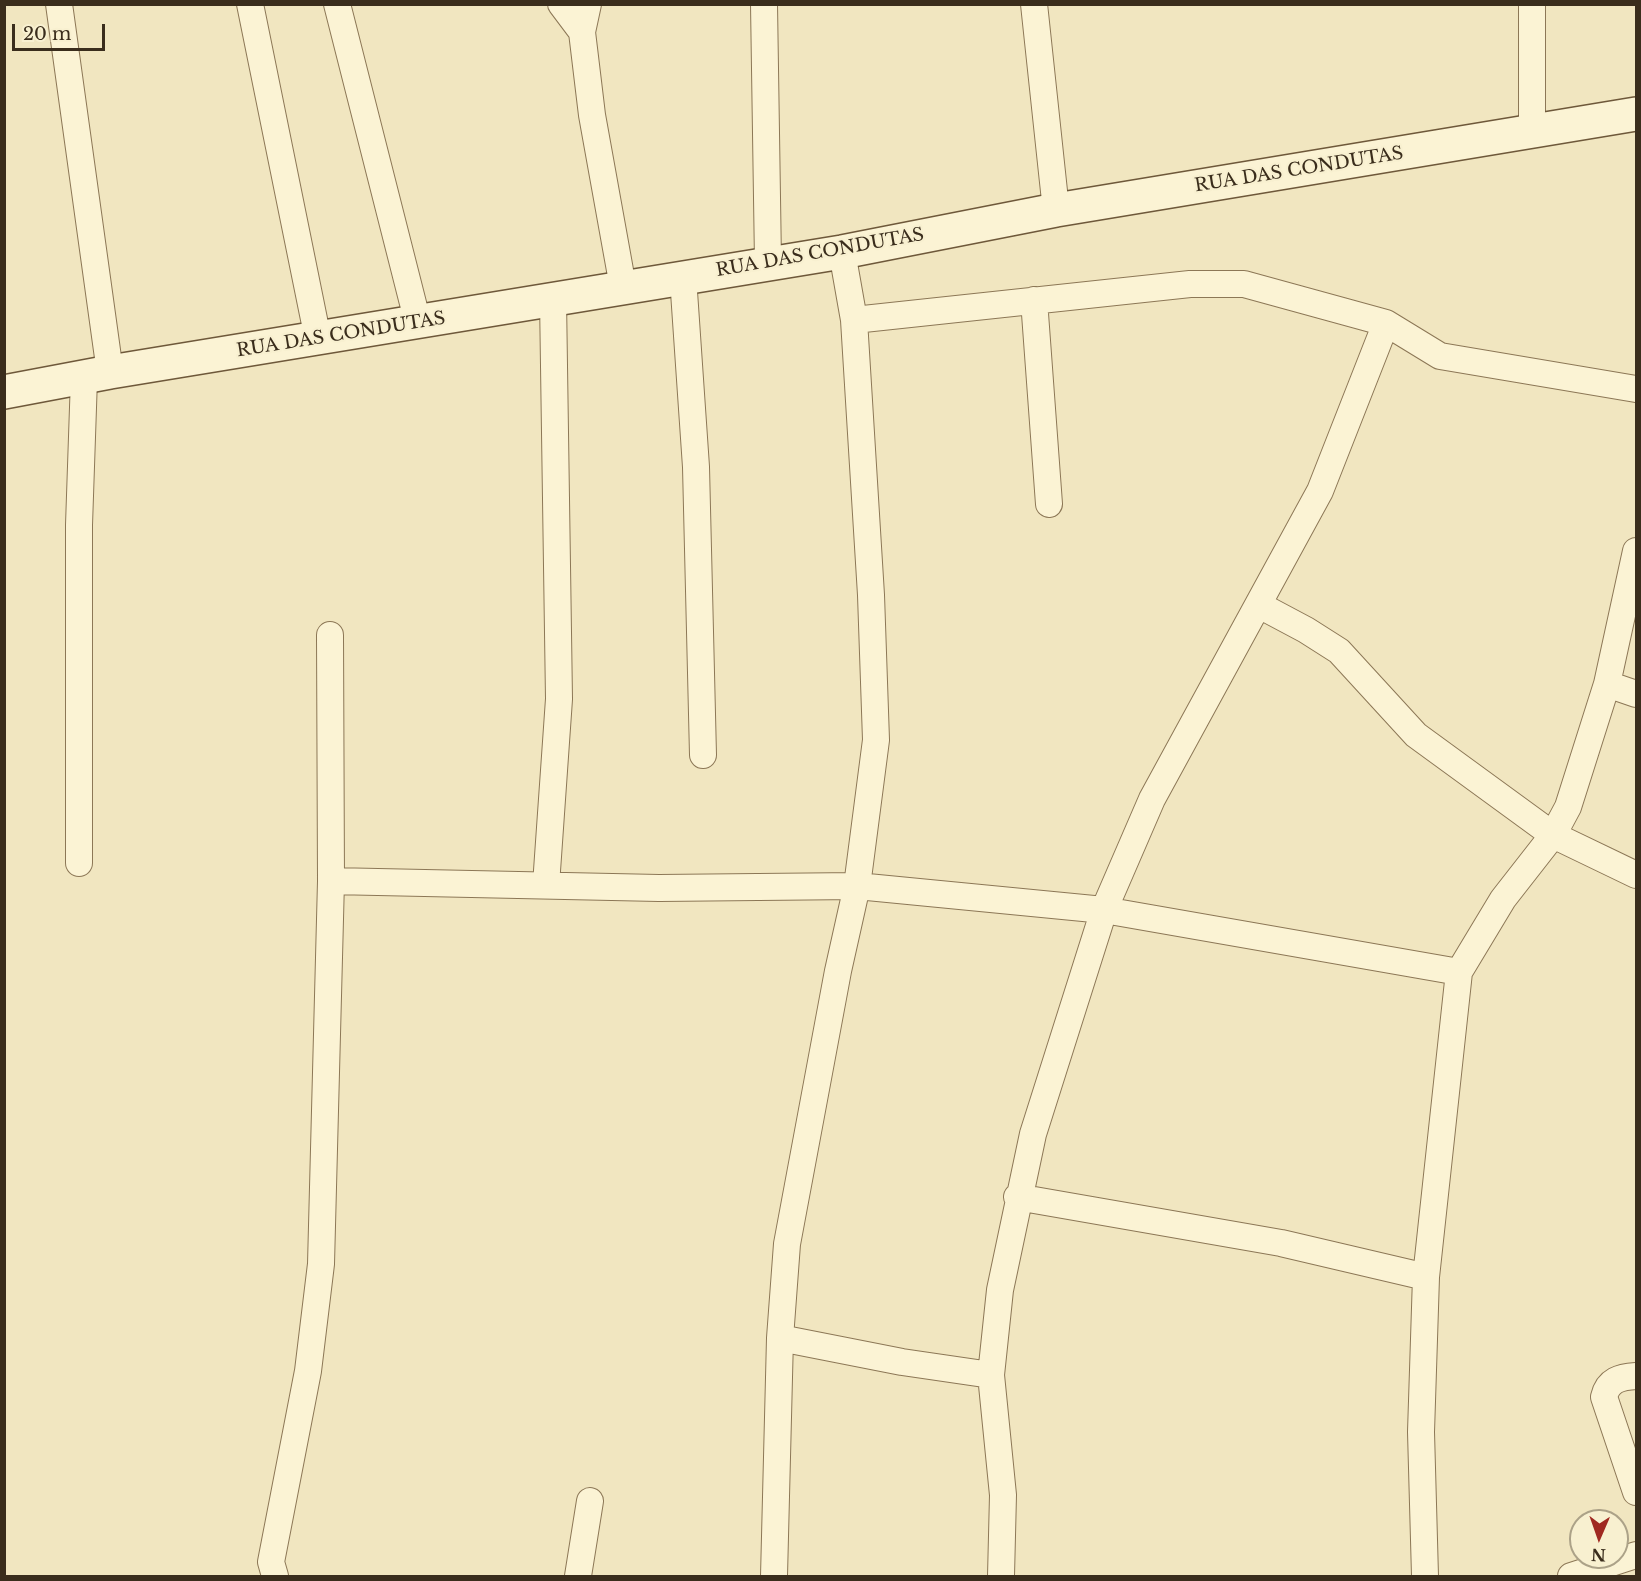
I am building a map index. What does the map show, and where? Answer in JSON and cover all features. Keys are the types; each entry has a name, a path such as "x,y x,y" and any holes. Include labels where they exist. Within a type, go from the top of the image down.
{"street":[{"path":"59,4 97,375 79,525 79,862"},
{"path":"250,4 318,339"},
{"path":"337,4 418,323"},
{"path":"561,4 582,32"},
{"path":"588,4 582,32 591,115 623,287"},
{"path":"764,4 768,262"},
{"path":"1034,4 1056,210"},
{"path":"1532,4 1532,132"},
{"name":"RUA DAS CONDUTAS","path":"4,392 768,262 842,252 1056,210 1636,114"},
{"path":"774,1576 780,1338 787,1244 837,971 857,886 876,740 871,595 854,320 842,252"},
{"path":"683,277 696,467 703,755"},
{"path":"854,320 1190,284 1244,284 1386,323 1440,356 1636,389"},
{"path":"546,885 559,699 553,299"},
{"path":"1034,300 1049,504"},
{"path":"1002,1576 1003,1495 991,1375 1000,1290 1017,1197 1033,1134 1104,910 1152,799 1189,727 1259,605 1320,490 1386,323"},
{"path":"1425,1576 1421,1432 1426,1276 1459,972 1503,899 1553,835 1568,807 1607,684 1636,551"},
{"path":"1259,605 1339,651 1416,735 1553,835 1636,875"},
{"path":"275,1576 271,1562 308,1371 321,1264 331,881 330,635"},
{"path":"1607,684 1636,694"},
{"path":"331,881 659,888 857,886 1104,910 1459,972"},
{"path":"1017,1197 1281,1243 1426,1276"},
{"path":"780,1338 902,1362 991,1375"},
{"path":"1636,1376 1613,1381 1606,1386 1604,1397 1636,1492"},
{"path":"578,1576 590,1501"},
{"path":"1571,1576 1636,1555"}]}
